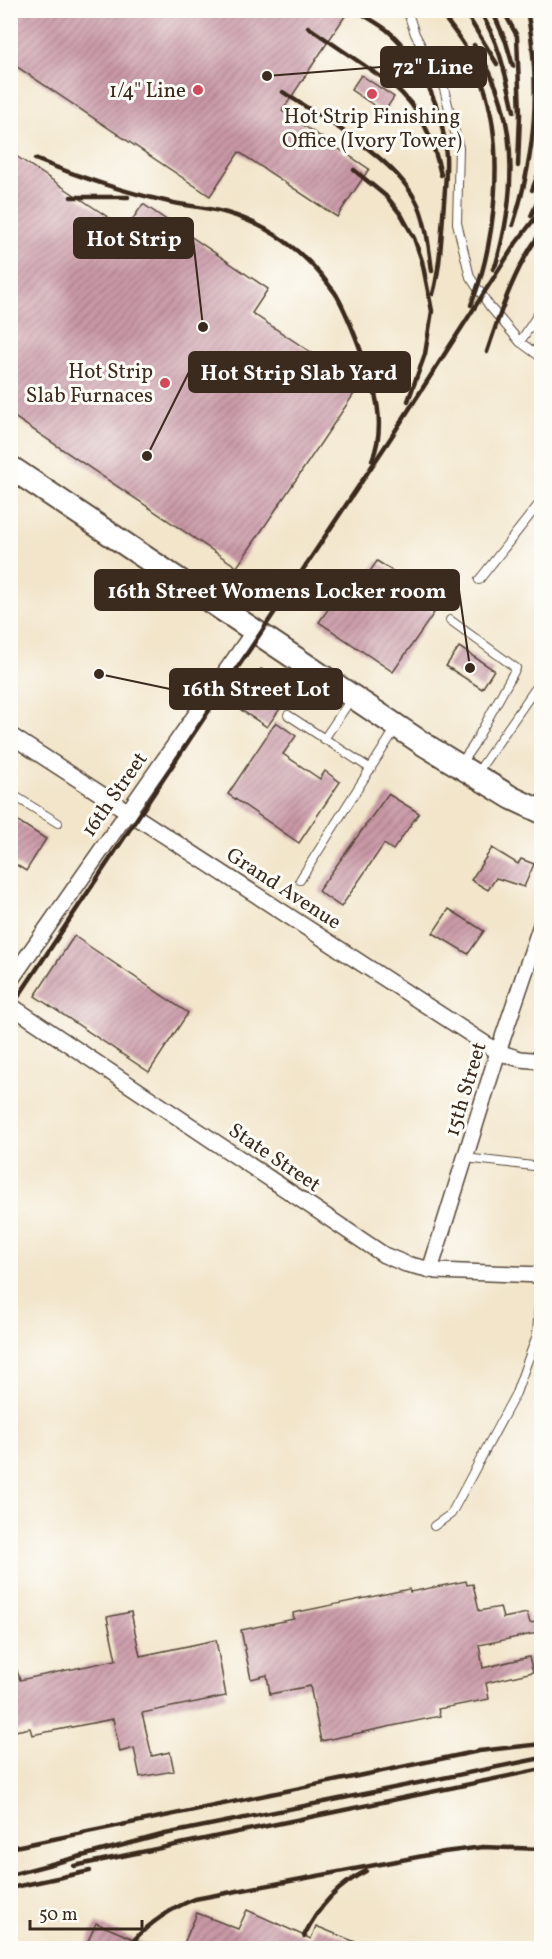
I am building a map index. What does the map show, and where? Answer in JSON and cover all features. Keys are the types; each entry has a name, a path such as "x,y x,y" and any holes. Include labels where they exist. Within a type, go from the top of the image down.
{"main road":[{"path":"10,467 466,772 542,812"}],"street":[{"name":"16th Street","path":"10,981 254,631"},
{"name":"Grand Avenue","path":"10,735 498,1052 520,1059 542,1061"},
{"name":"15th Street","path":"430,1270 498,1052 538,945 542,922"},
{"name":"State Street","path":"10,1005 384,1255 430,1270 541,1275"}],"lane":[{"path":"407,10 415,34 444,89 459,148 457,223 470,277 490,307 520,342 542,358"},
{"path":"520,342 542,308"},
{"path":"479,580 542,500"},
{"path":"450,620 516,668 473,746 466,772"},
{"path":"466,772 542,679"},
{"path":"324,739 353,697"},
{"path":"288,716 370,769"},
{"path":"300,880 397,727"},
{"path":"10,793 58,823"},
{"path":"465,1158 542,1167"},
{"path":"434,1526 451,1514 516,1393 537,1335 541,1275"}],"building":[{"path":"10,10 349,10 282,111 369,169 337,217 239,152 210,196 10,62"},
{"name":"Hot Strip Finishing Office (Ivory Tower)","path":"361,75 394,97 384,112 351,90"},
{"path":"10,152 126,229 143,204 268,289 252,313 360,385 237,567 10,414"},
{"path":"377,561 436,599 429,609 434,613 393,672 319,622 344,587 354,595"},
{"path":"459,647 494,670 482,689 446,666"},
{"path":"261,669 294,689 267,727 235,706"},
{"path":"276,722 296,736 283,754 320,779 325,771 340,782 299,843 228,794"},
{"path":"388,794 419,813 393,850 384,844 341,907 318,891"},
{"path":"10,816 46,839 26,871 10,861"},
{"path":"492,848 518,864 521,859 534,864 524,887 496,878 488,890 471,880"},
{"path":"449,909 484,931 468,954 433,933"},
{"path":"74,936 188,1013 149,1072 35,996"},
{"path":"466,1581 467,1585 473,1584 479,1611 500,1607 503,1618 527,1613 530,1623 542,1621 542,1632 479,1645 483,1668 529,1657 533,1672 486,1683 489,1699 438,1709 440,1716 321,1741 310,1686 270,1694 267,1675 251,1679 241,1630 294,1619 293,1613 409,1589 410,1592"},
{"path":"131,1612 140,1656 216,1640 226,1696 142,1713 152,1756 170,1752 174,1771 140,1777 134,1748 120,1752 113,1719 32,1735 30,1728 10,1732 10,1658 13,1658 20,1680 116,1660 107,1617"},
{"path":"247,1910 311,1939 316,1926 370,1948 182,1948 197,1913 238,1929"},
{"path":"96,1923 155,1948 85,1948"}],"railway":[{"path":"356,10 387,30 411,56 429,87 441,122 446,156 446,179 440,255 433,294"},
{"path":"438,10 452,27 475,64 490,109 494,137 495,195 492,225 480,280 471,305"},
{"path":"464,10 497,64"},
{"path":"479,10 497,46 514,111"},
{"path":"492,10 506,42 513,66"},
{"path":"503,10 517,36 520,114 518,166"},
{"path":"513,225 527,171 534,119 534,65 527,10"},
{"path":"308,27 403,94 418,114 430,137 441,175"},
{"path":"474,45 489,70 499,97 510,152 508,208 503,236 493,269"},
{"path":"283,92 360,142 395,173 409,189 424,222 432,271"},
{"path":"35,159 132,193 242,218 271,232 297,250 336,295 351,325 367,367 375,393 379,419 379,433 372,460"},
{"path":"532,190 542,164"},
{"path":"354,170 387,197 402,216 414,238 422,261 432,311 425,354 408,401"},
{"path":"531,216 542,192"},
{"path":"71,197 128,197"},
{"path":"10,1009 390,439 516,243 542,209"},
{"path":"487,352 516,274 542,231"},
{"path":"10,1848 479,1751 542,1744"},
{"path":"10,1875 165,1834 542,1758"},
{"path":"74,1866 542,1769"},
{"path":"134,1940 162,1916 195,1899 444,1852 483,1847 542,1849"},
{"path":"10,1888 90,1871"},
{"path":"304,1936 315,1916 329,1899 346,1883 366,1871"}],"place":[{"name":"72\" Line","path":"267,76"},
{"name":"1/4\" Line","path":"198,90"},
{"name":"Hot Strip Finishing Office (Ivory Tower)","path":"372,94"},
{"name":"Hot Strip","path":"203,327"},
{"name":"Hot Strip Slab Furnaces","path":"165,383"},
{"name":"Hot Strip Slab Yard","path":"147,456"},
{"name":"16th Street Womens Locker room","path":"470,668"},
{"name":"16th Street Lot","path":"99,674"}]}
